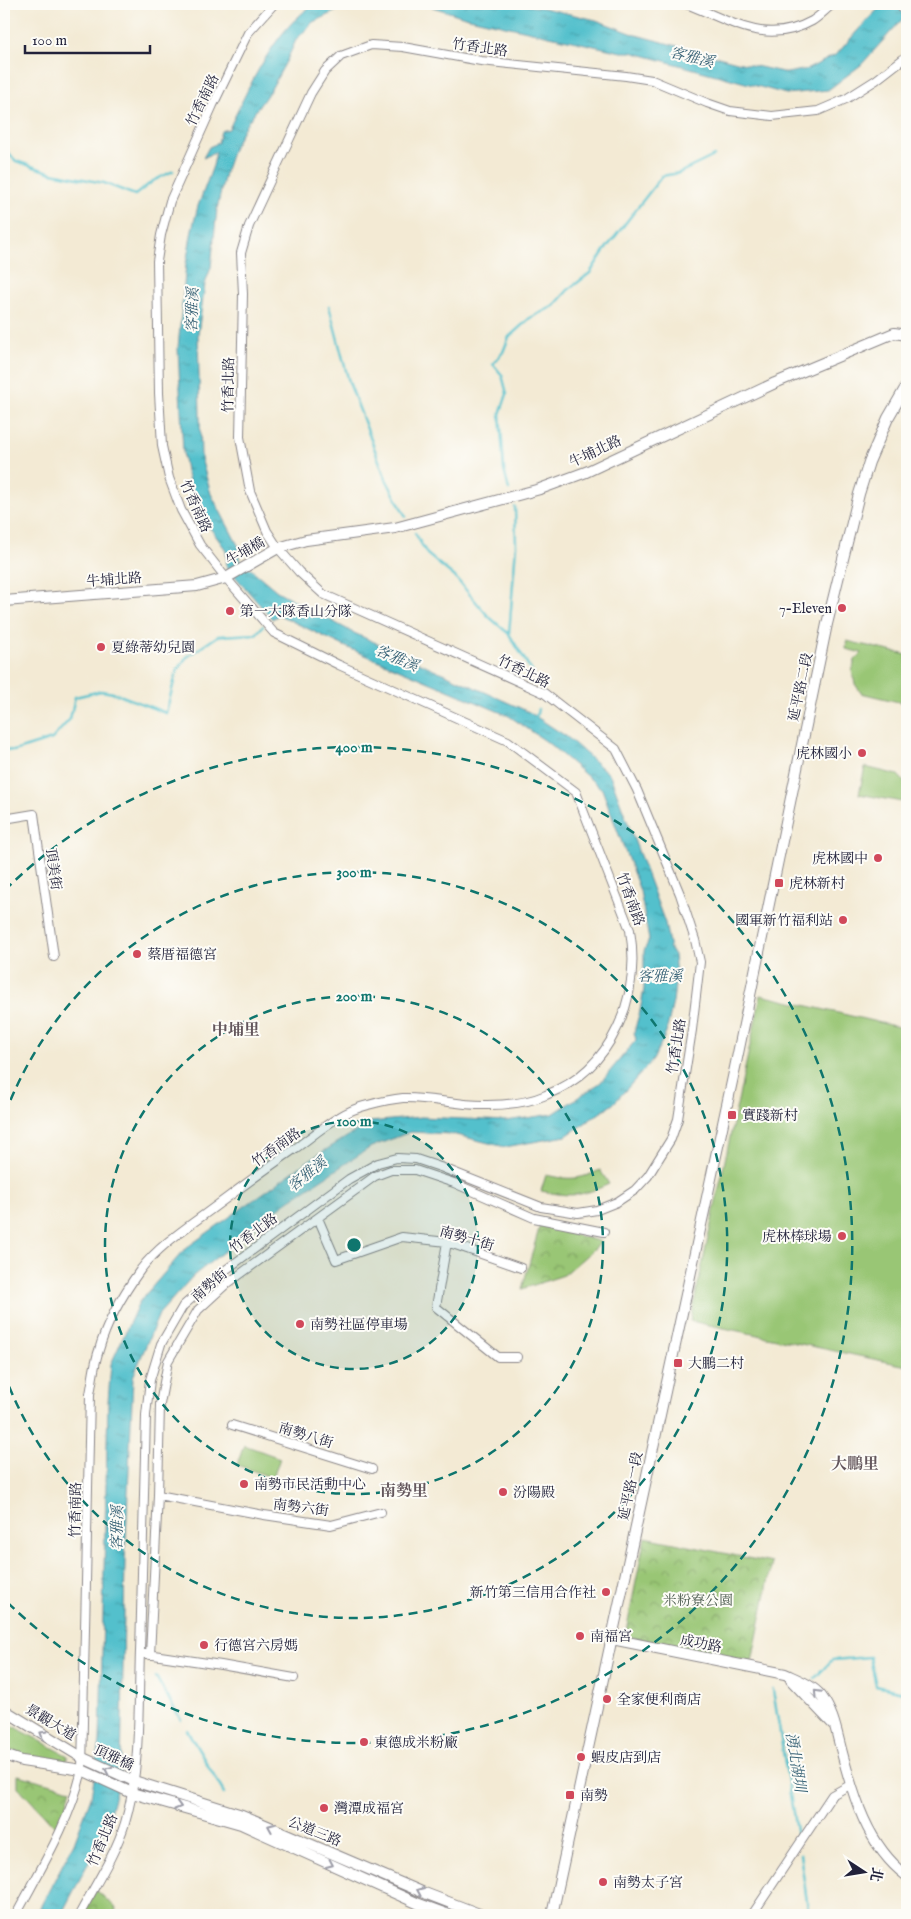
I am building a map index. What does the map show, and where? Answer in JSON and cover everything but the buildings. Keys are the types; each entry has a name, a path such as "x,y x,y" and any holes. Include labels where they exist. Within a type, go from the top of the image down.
{"street":[{"name":"竹香南路","path":"16,1915 62,1830 75,1797 82,1770 90,1394 98,1350 115,1309 143,1267 173,1238 268,1167 356,1108 403,1098 485,1105 511,1104 530,1101 548,1095 568,1084 585,1071 605,1051 623,1018 633,974 634,952 630,930 576,792 508,741 339,665 274,633 200,545 190,528 170,478 162,446 159,393 157,261 161,235 170,201 183,169 248,33 274,4"},
{"path":"686,4 740,26 766,33 788,31 813,21 833,4"},
{"path":"899,4 907,15"},
{"name":"竹香北路","path":"79,1915 111,1856 125,1823 132,1793 140,1652 146,1415 150,1380 161,1344 182,1306 216,1277 349,1179 378,1163 397,1158 416,1159 443,1168 550,1209 578,1213 597,1210 617,1202 635,1190 648,1176 671,1139 678,1119 697,993 700,962 696,940 637,790 616,749 544,692 323,594 299,572 278,548 267,531 250,491 240,437 243,294 241,253 249,226 311,93 325,71 341,56 371,45 403,47 482,61 652,80 707,104 730,111 772,116 818,111 846,99 876,80 907,56"},
{"name":"牛埔北路","path":"278,548 306,540 396,528 531,492 586,472 758,390 850,351 894,333 907,335"},
{"name":"延平路二段","path":"736,1063 827,624 859,494 869,462 888,418 907,385"},
{"name":"牛埔橋","path":"226,578 278,548"},
{"name":"牛埔北路","path":"4,601 197,586 226,578"},
{"name":"頂美街","path":"4,819 34,814 54,957"},
{"name":"延平路一段","path":"552,1915 736,1063"},
{"name":"南勢街","path":"150,1655 158,1495 160,1404 168,1362 198,1310 224,1286 375,1176 391,1170 415,1170 454,1183 534,1218 604,1232"},
{"name":"南勢十街","path":"318,1218 336,1260 402,1237 447,1242 521,1268"},
{"path":"447,1242 436,1307 498,1358 517,1358"},
{"name":"南勢八街","path":"232,1425 372,1469"},
{"name":"南勢六街","path":"158,1495 264,1515 331,1525 382,1512"},
{"name":"成功路","path":"612,1639 785,1674 835,1726 850,1785 867,1825 881,1850 907,1876"},
{"path":"140,1652 294,1678"},
{"name":"景觀大道","path":"4,1710 83,1758"},
{"path":"4,1755 22,1761 82,1770"},
{"name":"頂雅橋","path":"83,1758 134,1781"},
{"name":"頂雅橋","path":"82,1770 132,1793"},
{"name":"公道三路","path":"134,1781 242,1815 422,1892 482,1915"},
{"path":"752,1915 832,1795 850,1785"},
{"name":"公道三路","path":"132,1793 241,1824 419,1904 449,1915"}],"green space":[{"path":"847,641 907,655 907,704 861,693 855,684 852,671 855,660 862,653 846,649"},
{"path":"865,767 898,775 907,785 902,802 859,794"},
{"name":"虎林棒球場","path":"761,995 907,1029 907,1366 690,1321"},
{"path":"600,1170 609,1184 583,1194 568,1195 541,1191 546,1175 574,1178 586,1176"},
{"path":"540,1225 602,1242 564,1275 522,1289"},
{"path":"244,1445 280,1458 273,1478 237,1465"},
{"name":"米粉寮公園","path":"645,1537 772,1563 752,1662 625,1636"},
{"path":"4,1721 68,1756 66,1763 27,1756 4,1748"},
{"path":"18,1775 71,1789 66,1808 56,1828 18,1787"},
{"path":"96,1890 116,1908 115,1915 83,1915"}],"water":[{"name":"客雅溪","path":"316,4 351,4 313,22 296,40 271,89 243,129 233,149 225,173 217,209 211,267 205,284 198,334 201,458 211,494 240,549 240,560 277,591 354,633 529,712 567,737 610,775 665,923 670,949 674,955 676,976 673,1002 666,1033 653,1060 613,1104 566,1136 505,1147 452,1134 410,1132 371,1147 284,1204 193,1276 159,1314 133,1377 125,1561 121,1772 105,1831 61,1915 36,1915 74,1843 91,1797 100,1741 108,1402 111,1364 139,1302 186,1248 311,1159 371,1122 421,1117 506,1121 553,1114 600,1083 636,1040 634,1032 644,989 644,951 649,940 640,891 602,789 547,742 509,716 344,646 279,615 272,619 227,567 226,550 210,528 192,490 183,452 178,348 186,264 192,230 216,152 203,158 209,147 218,143 221,131 229,129 254,78 276,42 288,26"},
{"name":"客雅溪","path":"423,4 517,4 544,8 596,20 636,35 737,62 787,73 808,69 837,54 883,4 907,4 907,14 861,65 828,90 786,94 631,52 621,52 465,17"}],"waterway":[{"path":"4,149 16,161 52,173 104,183 135,195 153,181 173,171"},
{"path":"509,490 504,470 500,414 507,394 502,375 493,364 503,352 509,337 530,318 554,306 568,290 590,273 604,251 662,176 679,173 714,156"},
{"path":"329,306 349,382 386,479 406,517"},
{"path":"515,507 516,546 509,634 534,675"},
{"path":"415,533 427,554 455,577 488,616 509,634"},
{"path":"4,749 14,751 52,739 70,719 75,697 101,691 114,693 166,713 177,670 187,657 218,636 256,634 263,626"},
{"path":"536,718 538,709"},
{"path":"815,1678 832,1660 870,1657 876,1686 907,1693"},
{"path":"156,1677 181,1720"},
{"name":"湧北湖圳","path":"773,1690 797,1837"},
{"path":"187,1730 224,1793"},
{"name":"湧北湖圳","path":"800,1854 809,1915"}],"place":[{"name":"7-Eleven","path":"842,608"},
{"name":"第一大隊香山分隊","path":"230,611"},
{"name":"夏綠蒂幼兒園","path":"101,647"},
{"name":"虎林國小","path":"862,753"},
{"name":"虎林國中","path":"878,858"},
{"name":"虎林新村","path":"779,883"},
{"name":"國軍新竹福利站","path":"843,920"},
{"name":"蔡厝福德宮","path":"137,954"},
{"name":"實踐新村","path":"732,1115"},
{"name":"虎林棒球場","path":"842,1236"},
{"name":"南勢社區停車場","path":"300,1324"},
{"name":"大鵬二村","path":"678,1363"},
{"name":"南勢市民活動中心","path":"244,1484"},
{"name":"汾陽殿","path":"503,1492"},
{"name":"新竹第三信用合作社","path":"606,1592"},
{"name":"南福宮","path":"580,1636"},
{"name":"行德宮六房媽","path":"204,1645"},
{"name":"全家便利商店","path":"607,1699"},
{"name":"東德成米粉廠","path":"364,1742"},
{"name":"蝦皮店到店","path":"581,1757"},
{"name":"南勢","path":"570,1795"},
{"name":"灣潭成福宮","path":"324,1808"},
{"name":"南勢太子宮","path":"603,1882"}],"district":[{"name":"中埔里","path":"236,1029"},
{"name":"大鵬里","path":"855,1463"},
{"name":"南勢里","path":"404,1490"}]}
